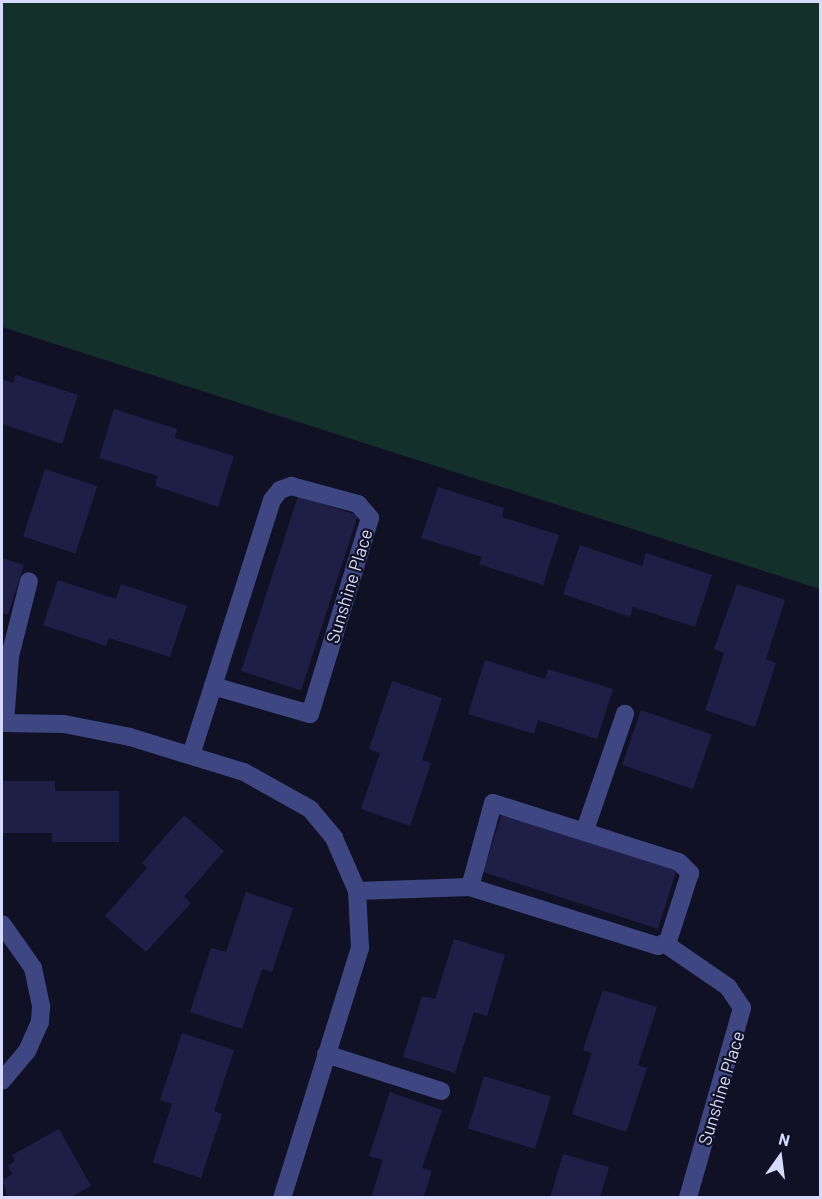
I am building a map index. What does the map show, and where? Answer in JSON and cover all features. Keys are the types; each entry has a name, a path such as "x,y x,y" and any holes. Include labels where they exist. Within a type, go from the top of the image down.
{"street":[{"name":"Sunshine Place","path":"191,755 272,500 280,490 303,487 366,509 369,527 310,714 213,686"},
{"path":"29,581 10,656 3,723 64,724 130,736 244,772 310,809 334,838 357,891 360,948 282,1197"},
{"path":"585,830 625,714"},
{"path":"470,887 494,803 585,830 679,862 690,873 668,940 664,943"},
{"name":"Sunshine Place","path":"357,891 470,887 658,946 664,943 728,987 742,1008 688,1197"},
{"path":"2,924 33,968 41,1006 40,1022 27,1051 2,1081"},
{"path":"326,1054 441,1091"}],"green space":[{"path":"2,2 820,2 820,589 2,327"}],"building":[{"path":"16,375 78,395 62,444 2,424 2,379 13,383"},
{"path":"114,409 177,429 175,438 234,456 218,507 155,486 158,476 99,458"},
{"path":"45,469 97,486 75,554 23,537"},
{"path":"438,487 504,508 502,517 559,535 543,585 479,564 482,557 421,538"},
{"path":"298,496 358,515 301,690 241,671"},
{"path":"580,545 642,566 646,553 712,575 695,627 633,607 630,617 563,594"},
{"path":"2,558 24,565 8,615 2,613"},
{"path":"58,580 116,599 121,584 187,606 170,657 109,638 106,646 43,625"},
{"path":"737,584 785,600 766,659 776,663 755,727 705,710 724,653 714,649"},
{"path":"485,660 545,679 548,669 613,689 597,739 538,720 534,734 468,714"},
{"path":"392,681 442,698 422,760 431,763 410,826 361,809 380,753 369,749"},
{"path":"641,710 712,734 693,789 622,765"},
{"path":"2,781 55,781 55,791 119,791 119,842 52,842 52,833 2,833"},
{"path":"502,813 677,870 658,929 483,872"},
{"path":"184,815 224,851 184,897 191,903 146,952 105,916 147,868 142,863"},
{"path":"246,892 293,908 272,972 262,969 242,1029 190,1012 211,948 226,952"},
{"path":"454,939 505,955 487,1016 474,1012 455,1073 403,1057 422,996 435,999"},
{"path":"603,990 657,1007 638,1065 647,1068 626,1132 572,1114 592,1053 583,1050"},
{"path":"182,1033 234,1050 214,1111 222,1114 201,1178 153,1162 172,1104 160,1100"},
{"path":"484,1076 551,1096 535,1149 468,1129"},
{"path":"390,1092 442,1110 422,1168 432,1171 423,1198 371,1198 383,1160 369,1156"},
{"path":"59,1129 91,1186 69,1198 8,1198 2,1180 13,1174 8,1166 15,1161 12,1155"},
{"path":"563,1154 609,1167 600,1198 550,1198"}]}
